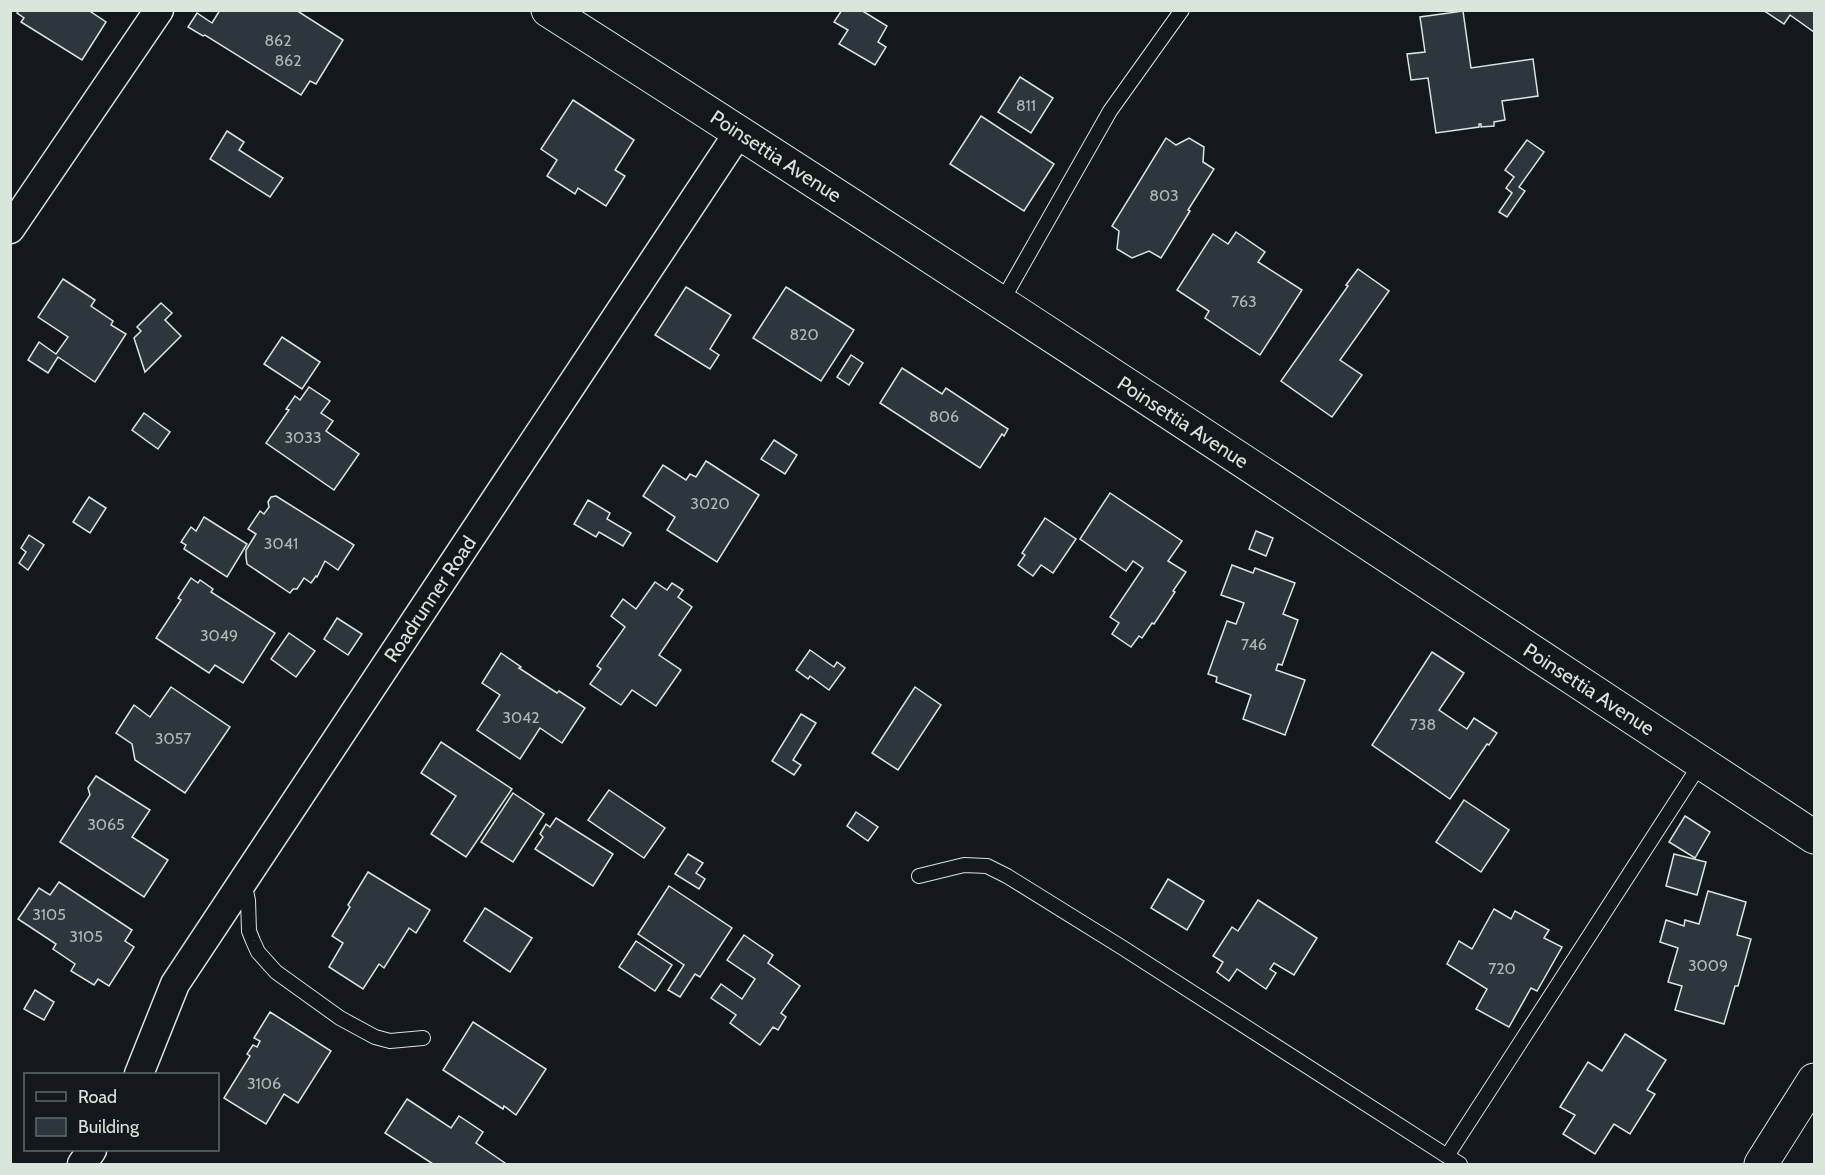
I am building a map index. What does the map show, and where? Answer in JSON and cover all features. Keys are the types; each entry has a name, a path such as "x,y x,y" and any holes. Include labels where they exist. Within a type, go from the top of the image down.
{"street":[{"path":"10,229 159,10"},
{"name":"Poinsettia Avenue","path":"549,10 1001,303 1815,837"},
{"name":"Roadrunner Road","path":"139,1073 175,984 739,132"},
{"path":"1761,1164 1815,1080"},
{"path":"82,1164 91,1151"}],"lane":[{"path":"1001,303 1110,111 1182,10"},
{"path":"1447,1156 1701,763"},
{"path":"919,876 964,865 987,867 1007,876 1460,1164"},
{"path":"243,881 248,900 249,931 258,952 276,972 340,1018 375,1038 390,1041 423,1038"}],"building":[{"path":"19,10 88,10 106,22 82,60 21,22 24,18 17,13"},
{"path":"220,10 296,10 343,40 316,84 310,81 301,95 205,35 188,27 197,13 212,23"},
{"path":"842,10 861,10 887,26 878,42 886,47 875,65 839,44 848,30 834,22"},
{"path":"1763,10 1814,10 1814,32 1790,15 1784,24"},
{"path":"1463,11 1471,68 1533,59 1538,96 1502,101 1505,120 1494,122 1494,126 1481,127 1479,124 1479,127 1436,133 1428,78 1411,80 1407,54 1425,52 1420,17"},
{"path":"1020,77 1053,98 1031,133 998,112"},
{"path":"573,100 634,140 615,170 625,176 606,206 578,188 575,194 547,176 557,160 541,149"},
{"path":"981,116 1054,164 1024,211 950,164"},
{"path":"227,131 244,142 239,150 283,178 270,197 210,159"},
{"path":"1166,138 1176,145 1189,138 1204,147 1203,162 1214,169 1161,258 1149,251 1132,258 1117,249 1119,231 1112,226"},
{"path":"1527,140 1544,152 1519,187 1525,191 1507,217 1499,212 1512,193 1506,188 1514,177 1505,170"},
{"path":"1236,232 1265,252 1258,262 1302,290 1260,355 1205,318 1209,311 1177,290 1213,234 1228,244"},
{"path":"1358,269 1389,291 1340,360 1362,375 1332,417 1281,381"},
{"path":"63,279 95,300 91,306 113,321 111,325 126,334 95,382 58,357 48,373 28,360 39,342 56,354 68,337 38,317"},
{"path":"686,287 731,315 710,349 719,355 710,369 655,335"},
{"path":"786,287 854,330 821,381 753,338"},
{"path":"161,303 172,313 165,320 181,336 145,372 134,338 141,331 137,327"},
{"path":"282,337 320,362 302,389 264,364"},
{"path":"851,355 863,363 849,385 837,377"},
{"path":"902,368 942,394 946,388 1008,429 1004,436 1002,434 980,468 880,403"},
{"path":"309,387 330,401 321,413 333,421 326,431 359,454 334,490 266,443 289,410 286,409 295,396 300,400"},
{"path":"144,413 170,432 158,449 132,430"},
{"path":"774,440 797,455 785,474 761,459"},
{"path":"706,461 759,495 717,562 667,530 675,517 643,496 663,465 686,480 690,474 696,477"},
{"path":"1110,493 1182,541 1168,561 1186,572 1154,624 1152,623 1142,638 1139,636 1131,647 1112,634 1119,623 1110,617 1143,568 1133,561 1126,571 1080,539"},
{"path":"276,496 354,545 338,570 325,561 317,577 311,583 304,578 297,589 293,589 290,593 247,564 246,550 256,534 248,529 260,511 264,514 269,507 268,502 271,497"},
{"path":"89,497 106,508 90,533 73,522"},
{"path":"588,500 610,513 607,519 631,533 623,546 599,532 596,537 574,524"},
{"path":"204,517 247,544 227,577 184,549 186,545 181,542 191,527 196,531"},
{"path":"1045,518 1076,539 1053,573 1041,565 1033,576 1018,565 1025,555 1022,553"},
{"path":"1256,531 1273,538 1266,556 1249,549"},
{"path":"29,535 44,545 28,570 19,563 26,552 21,548"},
{"path":"1232,565 1253,573 1255,568 1295,583 1283,614 1298,620 1282,665 1278,664 1276,670 1305,680 1285,735 1243,719 1251,695 1216,682 1217,677 1208,674 1227,621 1236,624 1244,603 1221,595"},
{"path":"191,578 198,583 200,580 213,589 211,592 275,633 243,683 215,665 209,673 156,638 181,600 178,598"},
{"path":"655,582 667,590 672,583 683,590 678,597 692,607 659,655 681,670 656,706 632,690 621,705 590,684 601,669 597,666 625,627 611,616 623,599 636,609"},
{"path":"337,618 362,634 348,655 324,639"},
{"path":"289,633 315,651 296,677 271,659"},
{"path":"810,650 834,667 837,662 845,668 829,690 810,676 808,679 796,670"},
{"path":"1432,652 1464,673 1439,710 1467,729 1474,718 1497,733 1450,799 1372,745"},
{"path":"501,653 557,693 559,691 585,708 562,743 540,728 520,759 477,730 500,695 482,683"},
{"path":"171,687 230,727 185,793 135,760 132,744 116,733 134,705 150,717"},
{"path":"915,687 941,705 898,770 872,753"},
{"path":"801,714 816,723 793,760 801,765 794,775 772,761"},
{"path":"441,742 512,789 466,857 431,834 456,796 421,773"},
{"path":"96,776 150,810 132,837 168,860 144,897 60,842 90,795 88,788"},
{"path":"609,790 665,828 644,858 588,820"},
{"path":"513,793 544,814 513,862 481,842"},
{"path":"1464,800 1509,830 1481,872 1436,842"},
{"path":"856,812 878,827 868,841 847,826"},
{"path":"1685,816 1710,832 1695,858 1669,842"},
{"path":"556,818 613,854 593,886 535,849 543,837 540,834 546,824 550,827"},
{"path":"688,854 703,863 696,873 705,879 699,889 675,874"},
{"path":"1674,854 1706,862 1697,895 1666,886"},
{"path":"368,872 430,910 416,933 409,928 384,968 379,964 363,989 329,967 343,943 332,936"},
{"path":"1168,879 1204,901 1187,930 1151,908"},
{"path":"59,882 132,930 125,941 134,947 109,986 98,979 94,985 71,971 75,964 53,949 56,944 18,919 39,888 50,895"},
{"path":"669,886 732,928 700,977 695,974 680,997 668,990 684,965 638,934"},
{"path":"1708,891 1746,902 1737,935 1751,939 1738,986 1735,986 1724,1024 1675,1010 1682,986 1668,982 1678,948 1660,942 1666,920 1684,926 1685,920 1699,924"},
{"path":"1258,900 1317,938 1294,975 1274,963 1270,969 1276,973 1266,989 1237,969 1229,981 1217,972 1223,962 1213,956 1232,927 1238,931"},
{"path":"485,908 532,938 510,972 464,941"},
{"path":"1494,909 1511,919 1515,911 1549,930 1544,938 1562,947 1537,991 1531,988 1509,1027 1476,1009 1487,989 1447,964 1459,941 1472,949"},
{"path":"744,935 773,955 768,963 800,986 781,1013 786,1017 778,1030 773,1027 760,1045 730,1023 736,1015 711,998 721,984 742,999 755,979 727,960"},
{"path":"636,941 672,965 655,991 619,967"},
{"path":"35,990 54,1002 44,1020 24,1009"},
{"path":"270,1012 331,1051 298,1103 284,1094 266,1124 224,1098 250,1056 247,1054 253,1045 257,1047 260,1041 254,1038"},
{"path":"473,1022 546,1069 516,1115 443,1070"},
{"path":"1625,1034 1666,1060 1647,1090 1655,1094 1630,1134 1614,1124 1595,1154 1563,1134 1575,1115 1560,1107 1588,1062 1602,1071"},
{"path":"407,1099 451,1128 459,1116 483,1132 476,1143 505,1163 433,1164 385,1133"}]}
